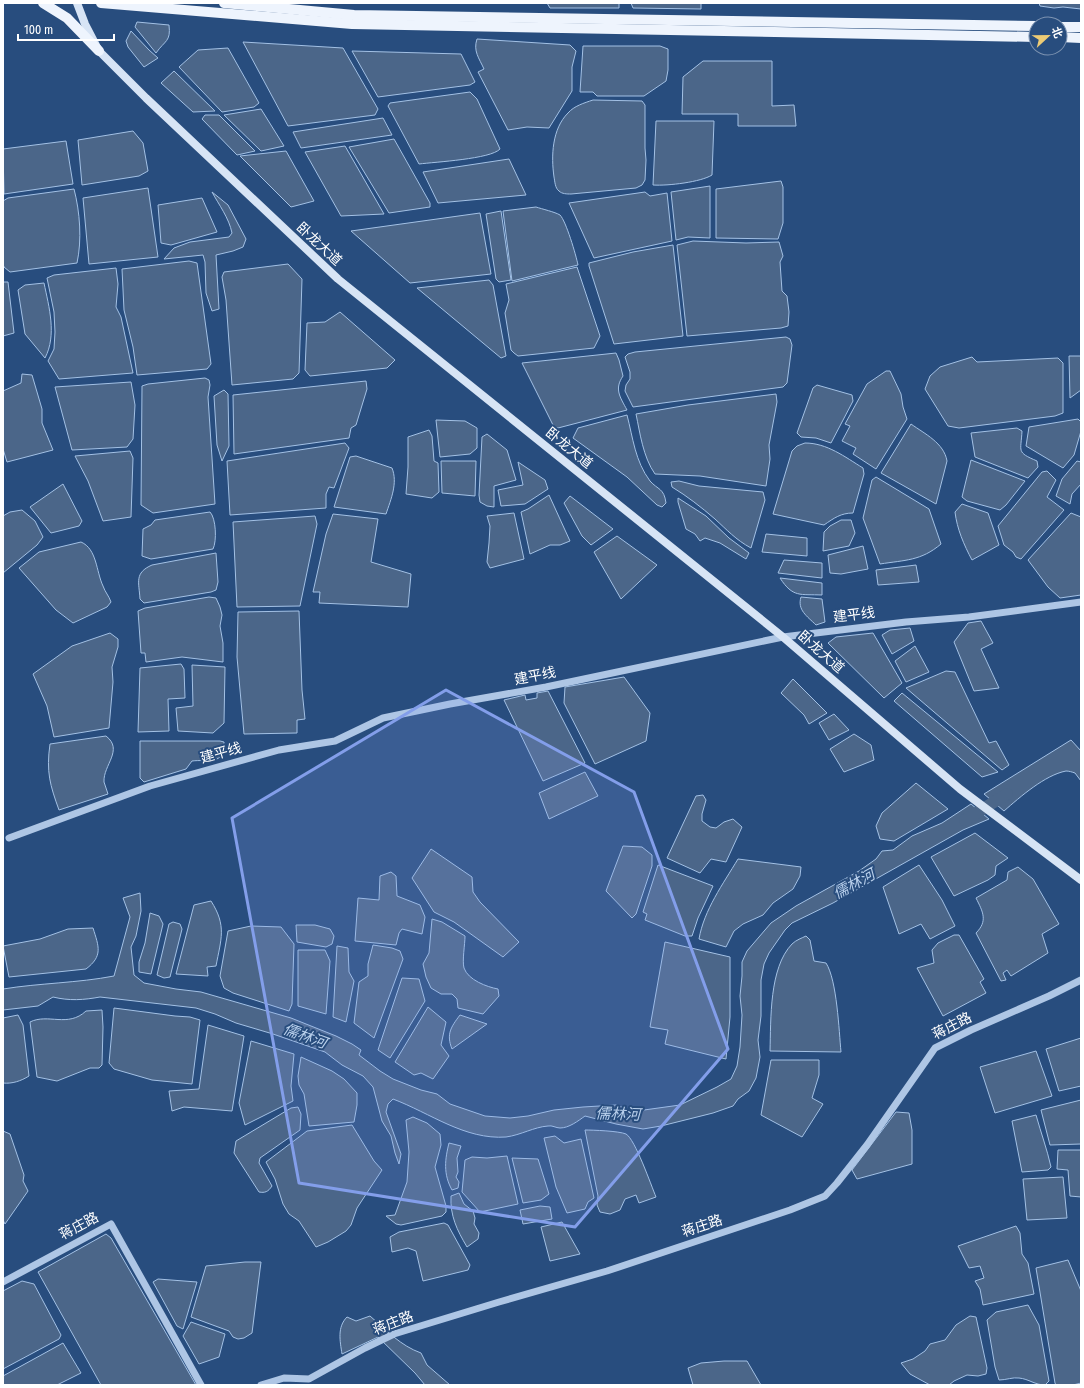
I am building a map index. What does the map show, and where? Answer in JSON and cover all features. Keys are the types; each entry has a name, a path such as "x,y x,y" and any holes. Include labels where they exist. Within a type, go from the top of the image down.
{"main road":[{"path":"43,3 67,18 99,51"},
{"name":"卧龙大道","path":"77,3 84,24 99,51 151,103 338,279 783,637 966,793 1081,880"},
{"path":"101,3 352,24 1028,37"},
{"path":"224,3 354,14 1028,26"},
{"path":"1068,27 1081,27"},
{"path":"1068,37 1081,38"}],"street":[{"name":"建平线","path":"9,838 150,786 279,750 334,741 383,718 450,704 546,687 783,637 906,622 968,617 1081,602"},
{"name":"蒋庄路","path":"261,1385 284,1378 309,1378 394,1334 607,1271 790,1210 825,1196 867,1145 935,1048 1081,980"},
{"name":"蒋庄路","path":"3,1282 111,1224 201,1385"}],"highlighted area":[{"path":"446,690 634,792 728,1049 575,1227 299,1183 232,818"}],"water":[{"path":"547,3 619,3 619,8 550,8"},
{"path":"631,3 701,3 701,9 633,8"},
{"path":"1039,3 1081,3 1081,9 1040,6"},
{"path":"137,22 169,25 168,38 156,53 135,27"},
{"path":"131,31 158,58 144,67 128,47 126,41"},
{"path":"477,39 570,45 576,51 572,67 572,91 549,128 527,127 508,130 478,72 484,69 476,51"},
{"path":"243,42 343,48 378,109 375,115 288,126"},
{"path":"583,46 660,46 668,49 668,70 666,81 644,96 597,96 593,92 580,92"},
{"path":"228,48 259,103 254,107 222,112 179,67 198,50"},
{"path":"352,51 461,54 475,82 470,85 378,97"},
{"path":"703,61 772,61 772,106 794,105 796,126 738,126 738,114 682,114 683,77"},
{"path":"174,71 215,111 193,112 161,83"},
{"path":"470,92 477,99 500,149 475,158 419,164 388,106 390,103"},
{"path":"593,100 642,101 645,105 646,160 645,180 642,185 636,188 571,194 562,193 557,188 553,169 553,152 559,127 563,119 573,108"},
{"path":"261,109 284,146 261,151 224,115"},
{"path":"205,115 219,115 255,151 237,155 202,119"},
{"path":"383,118 392,135 301,148 293,132"},
{"path":"656,121 714,121 712,175 700,180 684,183 653,185"},
{"path":"133,131 143,143 148,171 139,176 82,185 78,140"},
{"path":"394,139 430,203 430,207 389,213 349,147"},
{"path":"66,141 73,184 4,194 3,149"},
{"path":"345,146 384,214 341,216 305,152"},
{"path":"286,151 314,201 291,207 240,156"},
{"path":"509,159 526,195 438,203 423,172"},
{"path":"781,181 783,187 783,223 778,239 716,238 716,189"},
{"path":"710,186 710,238 688,237 676,240 671,192"},
{"path":"148,188 158,257 89,264 83,198"},
{"path":"74,189 80,226 79,254 77,263 10,272 4,267 3,264 3,201 8,198"},
{"path":"212,192 228,205 246,239 243,247 216,255 219,309 212,311 206,293 205,262 203,255 164,259 174,248 190,242 229,237 232,233 231,227"},
{"path":"645,192 650,196 667,193 672,241 594,258 569,203"},
{"path":"202,198 217,232 171,245 161,243 158,205"},
{"path":"536,207 560,215 568,231 578,265 512,281 503,211"},
{"path":"501,211 511,280 499,282 496,279 486,214"},
{"path":"480,213 491,274 410,283 351,231"},
{"path":"693,241 746,243 779,242 783,256 780,262 782,291 787,296 789,312 788,326 781,328 687,336 677,245"},
{"path":"673,245 683,336 614,344 589,263 633,252"},
{"path":"189,261 197,263 211,364 207,369 137,375 133,347 124,310 122,269"},
{"path":"288,264 302,279 299,373 293,379 232,385 226,300 222,277 224,272"},
{"path":"577,267 600,336 594,348 518,356 511,350 505,313 509,300 506,284"},
{"path":"116,268 118,284 116,307 121,317 133,373 59,379 48,361 54,349 55,332 54,312 47,278 54,275"},
{"path":"489,280 493,285 506,356 501,358 417,288"},
{"path":"3,282 8,282 14,333 3,336"},
{"path":"44,283 51,321 51,340 45,358 25,334 18,290 25,285"},
{"path":"340,312 395,360 387,368 310,376 305,370 307,323 325,322"},
{"path":"786,337 790,339 792,345 787,383 783,387 633,407 625,391 626,385 630,379 630,372 625,357 628,354 635,352"},
{"path":"616,353 623,376 618,389 627,410 558,428 554,427 522,363"},
{"path":"1069,356 1081,356 1081,390 1070,398"},
{"path":"972,357 977,362 1058,358 1063,363 1063,413 1055,416 959,428 948,426 925,389 930,376 940,367"},
{"path":"886,371 890,371 901,394 907,419 876,469 853,454 856,448 842,441 850,426 845,424 867,384"},
{"path":"22,374 32,375 42,409 42,423 53,450 7,462 3,449 3,391 21,383"},
{"path":"205,378 209,380 210,385 208,397 215,504 153,513 141,505 142,386 148,384"},
{"path":"366,381 367,389 356,425 351,428 349,438 234,454 233,395"},
{"path":"131,382 135,405 133,439 127,447 72,450 55,387"},
{"path":"817,385 852,395 853,401 831,443 816,438 801,437 797,433 813,388"},
{"path":"224,390 228,394 229,446 222,461 217,445 214,396"},
{"path":"776,394 777,402 769,445 770,459 766,486 700,476 655,474 645,453 636,414 688,405"},
{"path":"627,415 635,449 641,465 650,481 664,494 666,503 662,507 657,505 627,477 573,438 578,428"},
{"path":"1078,419 1081,422 1081,431 1074,455 1063,468 1026,446 1029,427"},
{"path":"436,420 465,421 477,428 477,448 470,454 440,457"},
{"path":"911,424 928,435 938,444 947,461 936,504 881,473"},
{"path":"1017,428 1022,431 1021,450 1023,453 1037,461 1038,467 1028,478 975,457 971,433"},
{"path":"429,430 432,436 434,461 438,463 439,492 432,498 406,494 408,437"},
{"path":"487,434 507,450 516,480 494,486 494,507 487,506 480,502 479,495 482,437"},
{"path":"345,443 349,448 334,488 329,487 326,494 326,508 230,515 227,461"},
{"path":"805,443 821,445 828,448 843,455 863,468 864,474 853,513 841,515 824,525 773,514 792,451 797,446"},
{"path":"130,451 133,458 131,517 103,521 88,481 75,456"},
{"path":"356,456 392,468 394,474 394,485 392,497 386,514 334,507 350,457"},
{"path":"971,460 1025,481 1006,505 1000,510 967,501 962,497"},
{"path":"441,461 476,461 475,496 442,493"},
{"path":"1077,461 1081,462 1081,484 1072,494 1070,504 1056,496 1062,479"},
{"path":"518,462 545,480 548,489 525,504 501,506 498,490 523,485"},
{"path":"1047,471 1056,480 1047,497 1064,510 1021,559 1016,557 1013,552 1004,545 998,526 1042,472"},
{"path":"876,477 929,509 941,544 934,550 920,557 880,564 863,518 872,480"},
{"path":"679,481 699,486 763,492 765,500 751,548 736,538 699,506 672,487 671,482"},
{"path":"63,484 82,521 79,526 51,533 30,507"},
{"path":"549,495 570,541 560,545 550,545 530,554 521,512"},
{"path":"570,496 613,529 591,545 582,536 564,503"},
{"path":"678,498 706,516 729,538 749,553 746,559 720,543 705,538 700,541 695,534 686,529"},
{"path":"962,504 988,513 999,545 972,560 957,525 955,512"},
{"path":"22,510 35,521 43,537 37,545 3,573 3,516 10,512"},
{"path":"210,512 214,519 215,530 213,549 151,559 142,556 143,529 151,525 155,520"},
{"path":"514,513 524,559 490,568 487,562 490,526 487,516"},
{"path":"1071,513 1081,517 1081,595 1060,598 1048,587 1028,560"},
{"path":"333,514 378,519 371,562 411,574 408,607 319,603 320,592 313,592 326,534"},
{"path":"315,516 317,524 300,606 237,607 233,522"},
{"path":"841,520 851,520 855,533 849,546 823,551 824,532 830,526"},
{"path":"766,534 807,538 807,556 762,552"},
{"path":"617,536 657,565 621,599 594,552"},
{"path":"81,542 86,545 93,555 104,588 111,602 107,607 73,623 56,610 19,568 39,552"},
{"path":"863,546 868,569 841,574 830,573 828,555"},
{"path":"216,553 218,582 216,590 144,603 140,599 139,579 142,571 146,568 152,565"},
{"path":"784,560 822,563 822,578 778,573"},
{"path":"916,565 919,582 878,585 876,570"},
{"path":"780,578 822,583 822,595 798,594 793,592"},
{"path":"209,597 216,598 222,615 220,626 223,643 223,662 182,657 146,662 145,653 141,653 138,611 145,608"},
{"path":"801,597 822,599 825,622 816,625 806,616 800,606"},
{"path":"299,611 302,690 305,719 297,720 297,733 244,734 237,657 238,612"},
{"path":"981,621 993,643 981,649 999,688 974,691 954,642 968,623"},
{"path":"910,628 914,641 892,654 882,635 890,630"},
{"path":"110,633 118,639 118,647 112,667 113,682 109,728 54,737 47,706 33,674 72,646"},
{"path":"873,633 902,683 884,698 828,643 836,637"},
{"path":"915,646 929,672 906,682 895,661"},
{"path":"181,664 184,669 185,698 168,699 169,731 138,732 140,668"},
{"path":"192,665 225,667 224,723 213,733 178,731 176,708 193,706"},
{"path":"946,671 955,672 989,743 996,741 1009,765 1002,770 906,688"},
{"path":"624,677 650,713 646,741 595,764 564,703 565,687"},
{"path":"793,679 827,713 809,724 804,715 781,693"},
{"path":"548,691 585,763 543,781 504,700 525,695 526,700 537,698 537,693"},
{"path":"902,693 998,772 982,777 894,701"},
{"path":"834,714 849,730 829,740 819,723"},
{"path":"854,734 871,745 874,760 844,772 830,749"},
{"path":"106,736 111,741 113,747 113,752 106,770 104,782 108,794 59,810 53,793 49,771 48,763 50,744"},
{"path":"1071,740 1081,751 1081,781 1075,773 1066,771 1058,773 1033,787 1004,811 984,794"},
{"path":"140,741 220,741 224,742 224,750 219,758 214,760 192,761 186,769 144,782 140,778"},
{"path":"585,772 598,796 549,819 539,793"},
{"path":"916,783 948,809 894,841 880,839 876,826 882,813"},
{"path":"703,795 706,800 702,814 702,821 710,827 716,828 724,822 733,819 742,827 726,862 711,859 700,873 667,858 696,796"},
{"path":"971,804 989,819 963,830 833,903 792,923 785,930 769,953 764,964 761,980 761,1016 758,1040 760,1057 756,1078 749,1091 738,1099 733,1106 713,1113 661,1126 643,1129 585,1116 573,1124 563,1128 550,1126 512,1136 491,1137 462,1130 393,1099 388,1104 386,1112 401,1154 399,1164 391,1136 382,1121 373,1087 363,1076 342,1065 325,1052 236,1023 196,1008 100,997 76,1000 53,997 38,1006 3,1010 3,989 114,976 130,917 123,898 140,893 141,911 136,936 131,947 134,975 144,983 201,992 291,1018 352,1044 361,1050 359,1055 393,1079 421,1090 437,1094 450,1104 485,1116 510,1118 528,1116 554,1110 583,1107 616,1105 627,1109 644,1110 680,1105 731,1079 737,1066 740,1047 742,1015 740,996 742,962 747,951 771,923 796,906 859,871 876,859 882,851 893,850 912,836 942,823"},
{"path":"975,833 1008,858 996,866 995,875 988,880 954,896 931,857"},
{"path":"623,846 642,847 652,855 652,866 636,914 632,918 606,891"},
{"path":"431,849 472,877 473,892 480,902 519,942 503,957 454,922 434,912 412,878"},
{"path":"738,859 801,867 800,876 793,889 773,903 763,915 743,924 734,931 726,947 699,939 705,918 720,888"},
{"path":"658,865 713,886 698,918 692,936 685,936 645,920 647,914 643,912"},
{"path":"919,865 942,900 955,926 930,939 921,924 899,934 883,887"},
{"path":"1018,867 1033,879 1059,924 1042,934 1048,953 1011,976 1007,970 1003,973 1006,980 1001,981 976,933 980,929 983,916 976,898 1007,880 1008,872"},
{"path":"391,872 396,876 397,896 420,905 425,917 422,934 402,929 399,933 396,945 355,941 358,898 379,900 380,876"},
{"path":"211,901 221,925 221,940 216,966 207,967 208,976 176,974 194,905"},
{"path":"150,913 159,916 163,924 151,974 139,972 139,962 145,943"},
{"path":"432,919 442,922 465,936 463,961 466,972 478,982 498,989 499,996 483,1014 458,1008 457,999 452,994 441,994 431,988 426,977 423,964 429,953"},
{"path":"173,922 180,924 182,929 170,977 164,978 157,975 169,924"},
{"path":"296,925 315,925 330,929 334,936 332,944 326,947 297,942"},
{"path":"251,926 281,927 294,944 292,1004 289,1011 233,993 224,988 220,976 228,931"},
{"path":"93,928 98,951 95,960 86,969 9,977 3,946 40,939 68,929"},
{"path":"954,935 959,935 984,979 980,982 986,993 943,1016 917,968 934,963 932,950 938,943"},
{"path":"806,936 810,940 814,961 826,963 830,971 837,1006 841,1052 770,1051 771,1009 775,980 779,966 784,954 792,944"},
{"path":"665,942 730,957 730,1017 726,1059 665,1044 668,1030 650,1027"},
{"path":"373,945 400,951 403,959 374,1038 354,1023 359,982 368,976 368,964"},
{"path":"337,946 348,948 349,972 354,981 346,1022 333,1017"},
{"path":"298,950 325,950 330,961 326,1014 298,1006"},
{"path":"402,978 419,979 425,1001 390,1058 378,1050"},
{"path":"428,1007 446,1022 441,1045 449,1056 433,1079 421,1073 414,1075 395,1062"},
{"path":"114,1008 190,1017 200,1020 192,1084 152,1080 114,1069 109,1063"},
{"path":"102,1010 102,1065 99,1068 90,1068 57,1081 37,1077 30,1022 44,1019 72,1019 86,1011"},
{"path":"18,1015 23,1025 29,1076 16,1082 3,1083 3,1018"},
{"path":"460,1015 487,1024 452,1049 449,1039 450,1031"},
{"path":"208,1025 244,1036 232,1111 184,1107 172,1111 169,1091 199,1089"},
{"path":"1081,1038 1081,1086 1059,1091 1046,1049"},
{"path":"251,1041 294,1054 291,1086 293,1101 245,1125 239,1103"},
{"path":"1036,1051 1052,1096 995,1113 980,1067"},
{"path":"301,1057 332,1071 344,1079 357,1093 357,1105 354,1122 309,1126 304,1094 299,1085 298,1076"},
{"path":"771,1060 819,1060 819,1075 812,1098 823,1104 802,1137 761,1115"},
{"path":"1081,1100 1081,1144 1050,1145 1041,1110"},
{"path":"298,1107 301,1114 300,1130 260,1158 259,1163 272,1186 266,1192 259,1192 234,1153 236,1141 291,1108"},
{"path":"896,1112 909,1113 912,1130 912,1164 857,1179 852,1170"},
{"path":"1036,1115 1051,1167 1048,1170 1022,1172 1012,1121"},
{"path":"413,1117 427,1123 440,1134 441,1145 435,1167 446,1206 446,1212 442,1216 401,1225 396,1224 386,1216 395,1215 407,1182 409,1152 406,1120"},
{"path":"352,1125 374,1161 382,1170 357,1208 351,1225 346,1231 328,1242 316,1247 299,1221 289,1214 283,1204 275,1179 266,1162 307,1131"},
{"path":"585,1130 612,1131 626,1134 634,1144 656,1197 639,1203 636,1195 625,1199 620,1210 610,1214 600,1212 597,1205 598,1196"},
{"path":"3,1131 10,1134 24,1175 23,1181 28,1191 5,1224 3,1220"},
{"path":"555,1136 564,1143 581,1139 594,1198 588,1202 585,1209 567,1213 556,1187 544,1138"},
{"path":"449,1143 461,1146 457,1158 458,1172 456,1177 459,1182 458,1188 452,1190 446,1172"},
{"path":"1058,1150 1081,1150 1081,1197 1070,1196 1068,1170 1057,1169"},
{"path":"507,1156 518,1204 480,1212 462,1192 465,1160 472,1157 487,1158"},
{"path":"512,1158 538,1159 549,1194 541,1200 523,1203"},
{"path":"1063,1177 1067,1218 1027,1220 1023,1179"},
{"path":"459,1193 464,1204 473,1211 475,1218 474,1224 479,1233 478,1239 467,1247 457,1229 452,1210 451,1196"},
{"path":"540,1206 550,1207 552,1219 523,1224 520,1210"},
{"path":"562,1222 580,1254 550,1261 541,1227"},
{"path":"444,1223 448,1225 470,1265 468,1270 423,1281 416,1251 408,1248 392,1252 390,1237 399,1232"},
{"path":"1016,1226 1020,1233 1022,1254 1028,1263 1034,1294 983,1305 980,1289 975,1281 984,1278 980,1266 969,1268 958,1246"},
{"path":"106,1234 111,1238 196,1385 101,1385 38,1272"},
{"path":"1068,1260 1081,1291 1081,1383 1073,1385 1056,1385 1036,1268"},
{"path":"261,1262 252,1333 244,1338 238,1339 233,1337 229,1331 191,1317 206,1266"},
{"path":"158,1279 197,1282 183,1329 177,1326 153,1282"},
{"path":"22,1281 34,1284 61,1335 59,1339 3,1369 3,1291"},
{"path":"1028,1305 1039,1325 1049,1381 1045,1385 1019,1378 999,1380 995,1367 987,1320 996,1312"},
{"path":"370,1316 400,1342 421,1353 427,1365 450,1385 425,1385 415,1373 378,1337 342,1354 340,1330 344,1321 347,1317 356,1321"},
{"path":"970,1316 976,1317 987,1368 986,1374 978,1376 967,1375 949,1385 930,1385 910,1374 901,1363 913,1359 925,1351 930,1344 945,1340 956,1325"},
{"path":"191,1322 225,1334 219,1357 199,1364 183,1336"},
{"path":"63,1343 81,1373 57,1385 3,1385 3,1376"},
{"path":"747,1361 761,1385 693,1385 688,1368 701,1363"}],"waterway":[{"name":"儒林河","path":"965,820 1007,794"}]}
